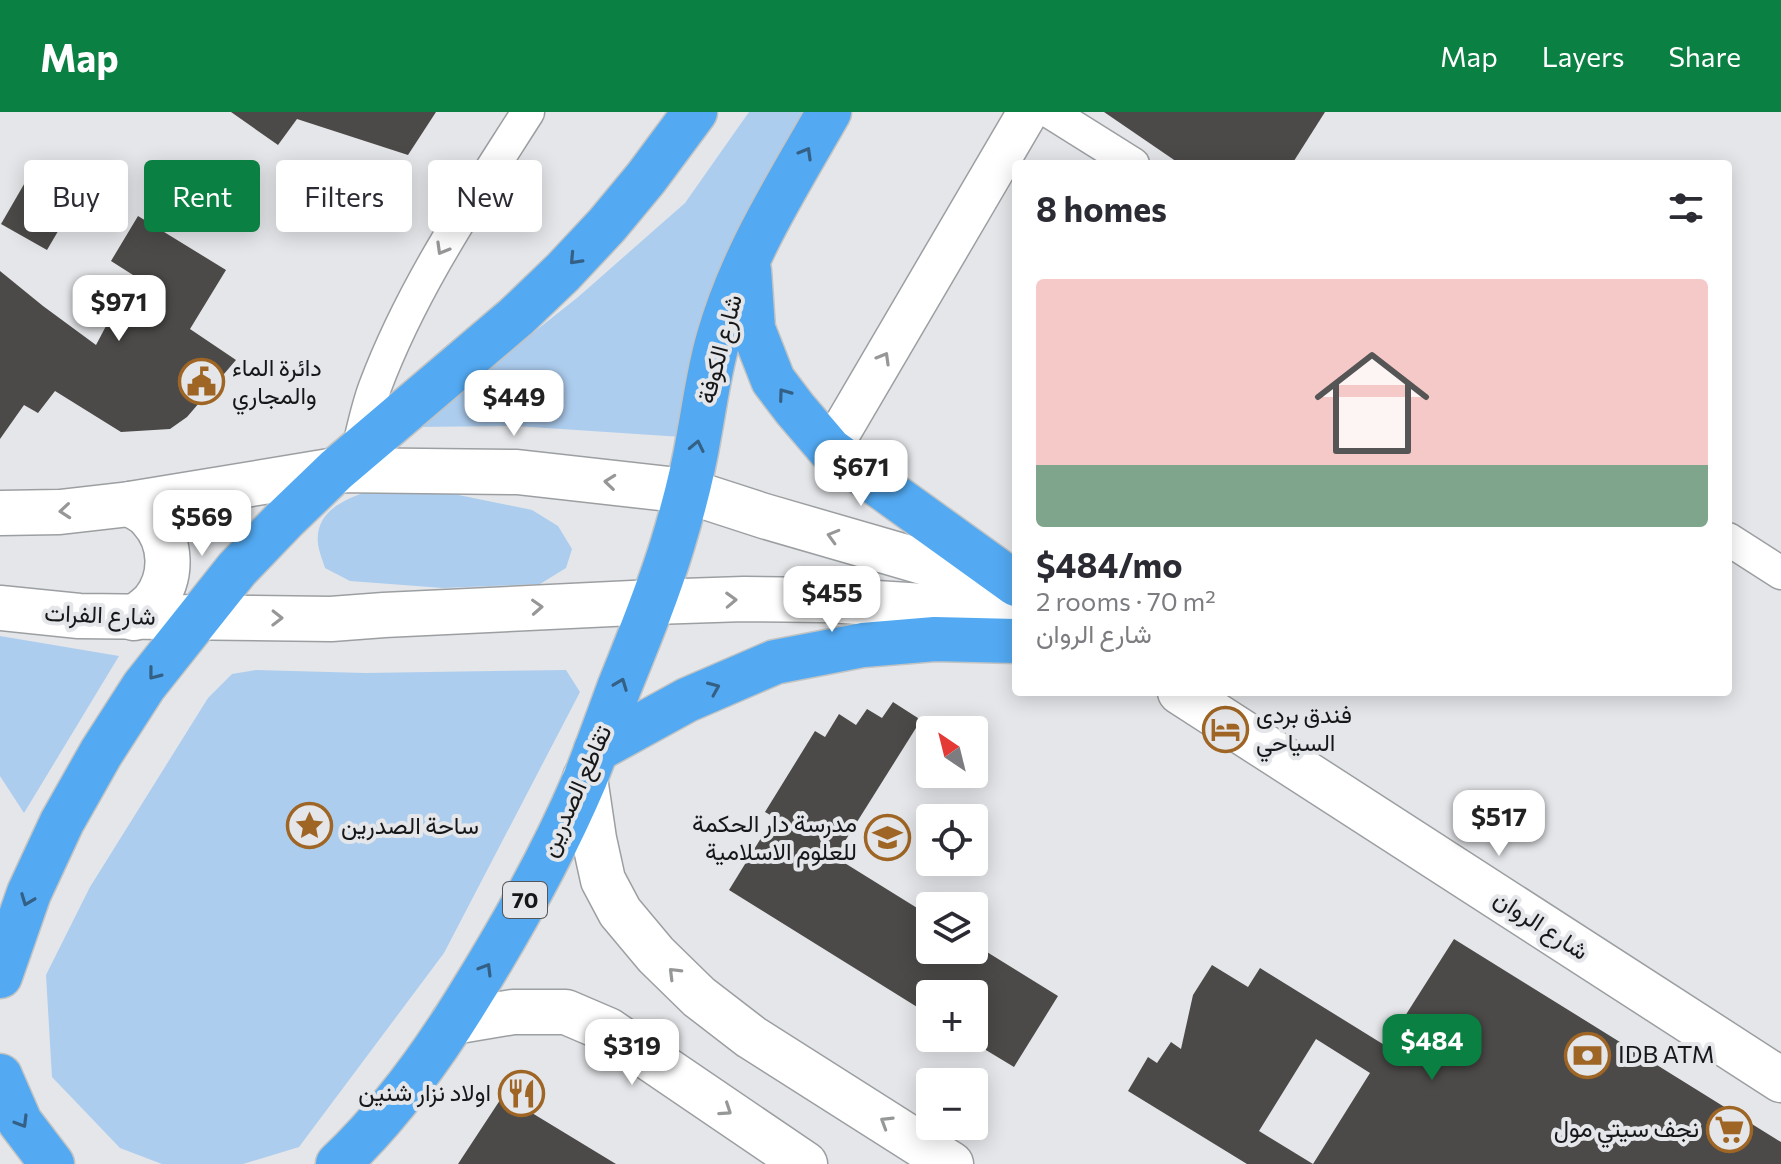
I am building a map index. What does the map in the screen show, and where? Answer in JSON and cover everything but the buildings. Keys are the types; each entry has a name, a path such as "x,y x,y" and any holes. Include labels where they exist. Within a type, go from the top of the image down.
{"highway":[{"path":"0,976 29,893 62,822 101,753 144,686 237,569 347,462 516,317 563,272 646,178 695,112"},
{"name":"شارع الكوفة","path":"653,602 687,491 708,383 732,297 769,215 829,112"},
{"path":"748,256 753,329 773,380 795,409 830,450 1012,583"},
{"name":"تقاطع الصدرين","path":"338,1164 421,1070 490,964 524,903 590,764 653,602"},
{"path":"590,764 687,700 775,662 863,645 920,640 1012,641"},
{"path":"0,1076 20,1122 52,1164"}],"main road":[{"path":"0,513 60,512 130,504 347,462 517,472 687,491 764,516 1012,585"},
{"path":"130,504 150,517 163,537 168,560 165,583 152,604 134,618"},
{"path":"653,602 827,600 924,606 1012,632"},
{"name":"شارع الفرات","path":"0,608 134,618 331,619 653,602"},
{"name":"شارع الروان","path":"1186,696 1781,1080"},
{"path":"590,764 594,839 603,880 620,912 656,955 699,997 751,1037 951,1164"},
{"path":"453,1022 513,1012 566,1012 608,1030 805,1164"}],"street":[{"path":"347,462 399,330 428,273 528,112"},
{"path":"830,450 1028,112"},
{"path":"1050,112 1127,160"},
{"path":"1732,542 1781,573"}],"shaded area":[{"path":"749,112 829,112 682,437 516,426 414,427 577,298 685,203"},
{"path":"378,488 434,490 532,510 558,526 572,549 566,568 540,584 443,588 350,581 325,568 318,532 322,521 336,506"},
{"path":"0,636 119,656 24,813 0,776"},
{"path":"256,670 365,673 566,670 580,692 444,953 299,1147 243,1164 162,1164 120,1148 52,1077 46,975 90,887 208,698 232,674"}],"place":[{"name":"دائرة الماء والمجاري","path":"201,382"},
{"name":"فندق بردى السياحي","path":"1225,729"},
{"name":"ساحة الصدرين","path":"310,826"},
{"name":"مدرسة دار الحكمة للعلوم الاسلامية","path":"888,838"},
{"name":"IDB ATM","path":"1587,1055"},
{"name":"اولاد نزار شنين","path":"522,1093"},
{"name":"نجف سيتي مول","path":"1730,1129"}]}
